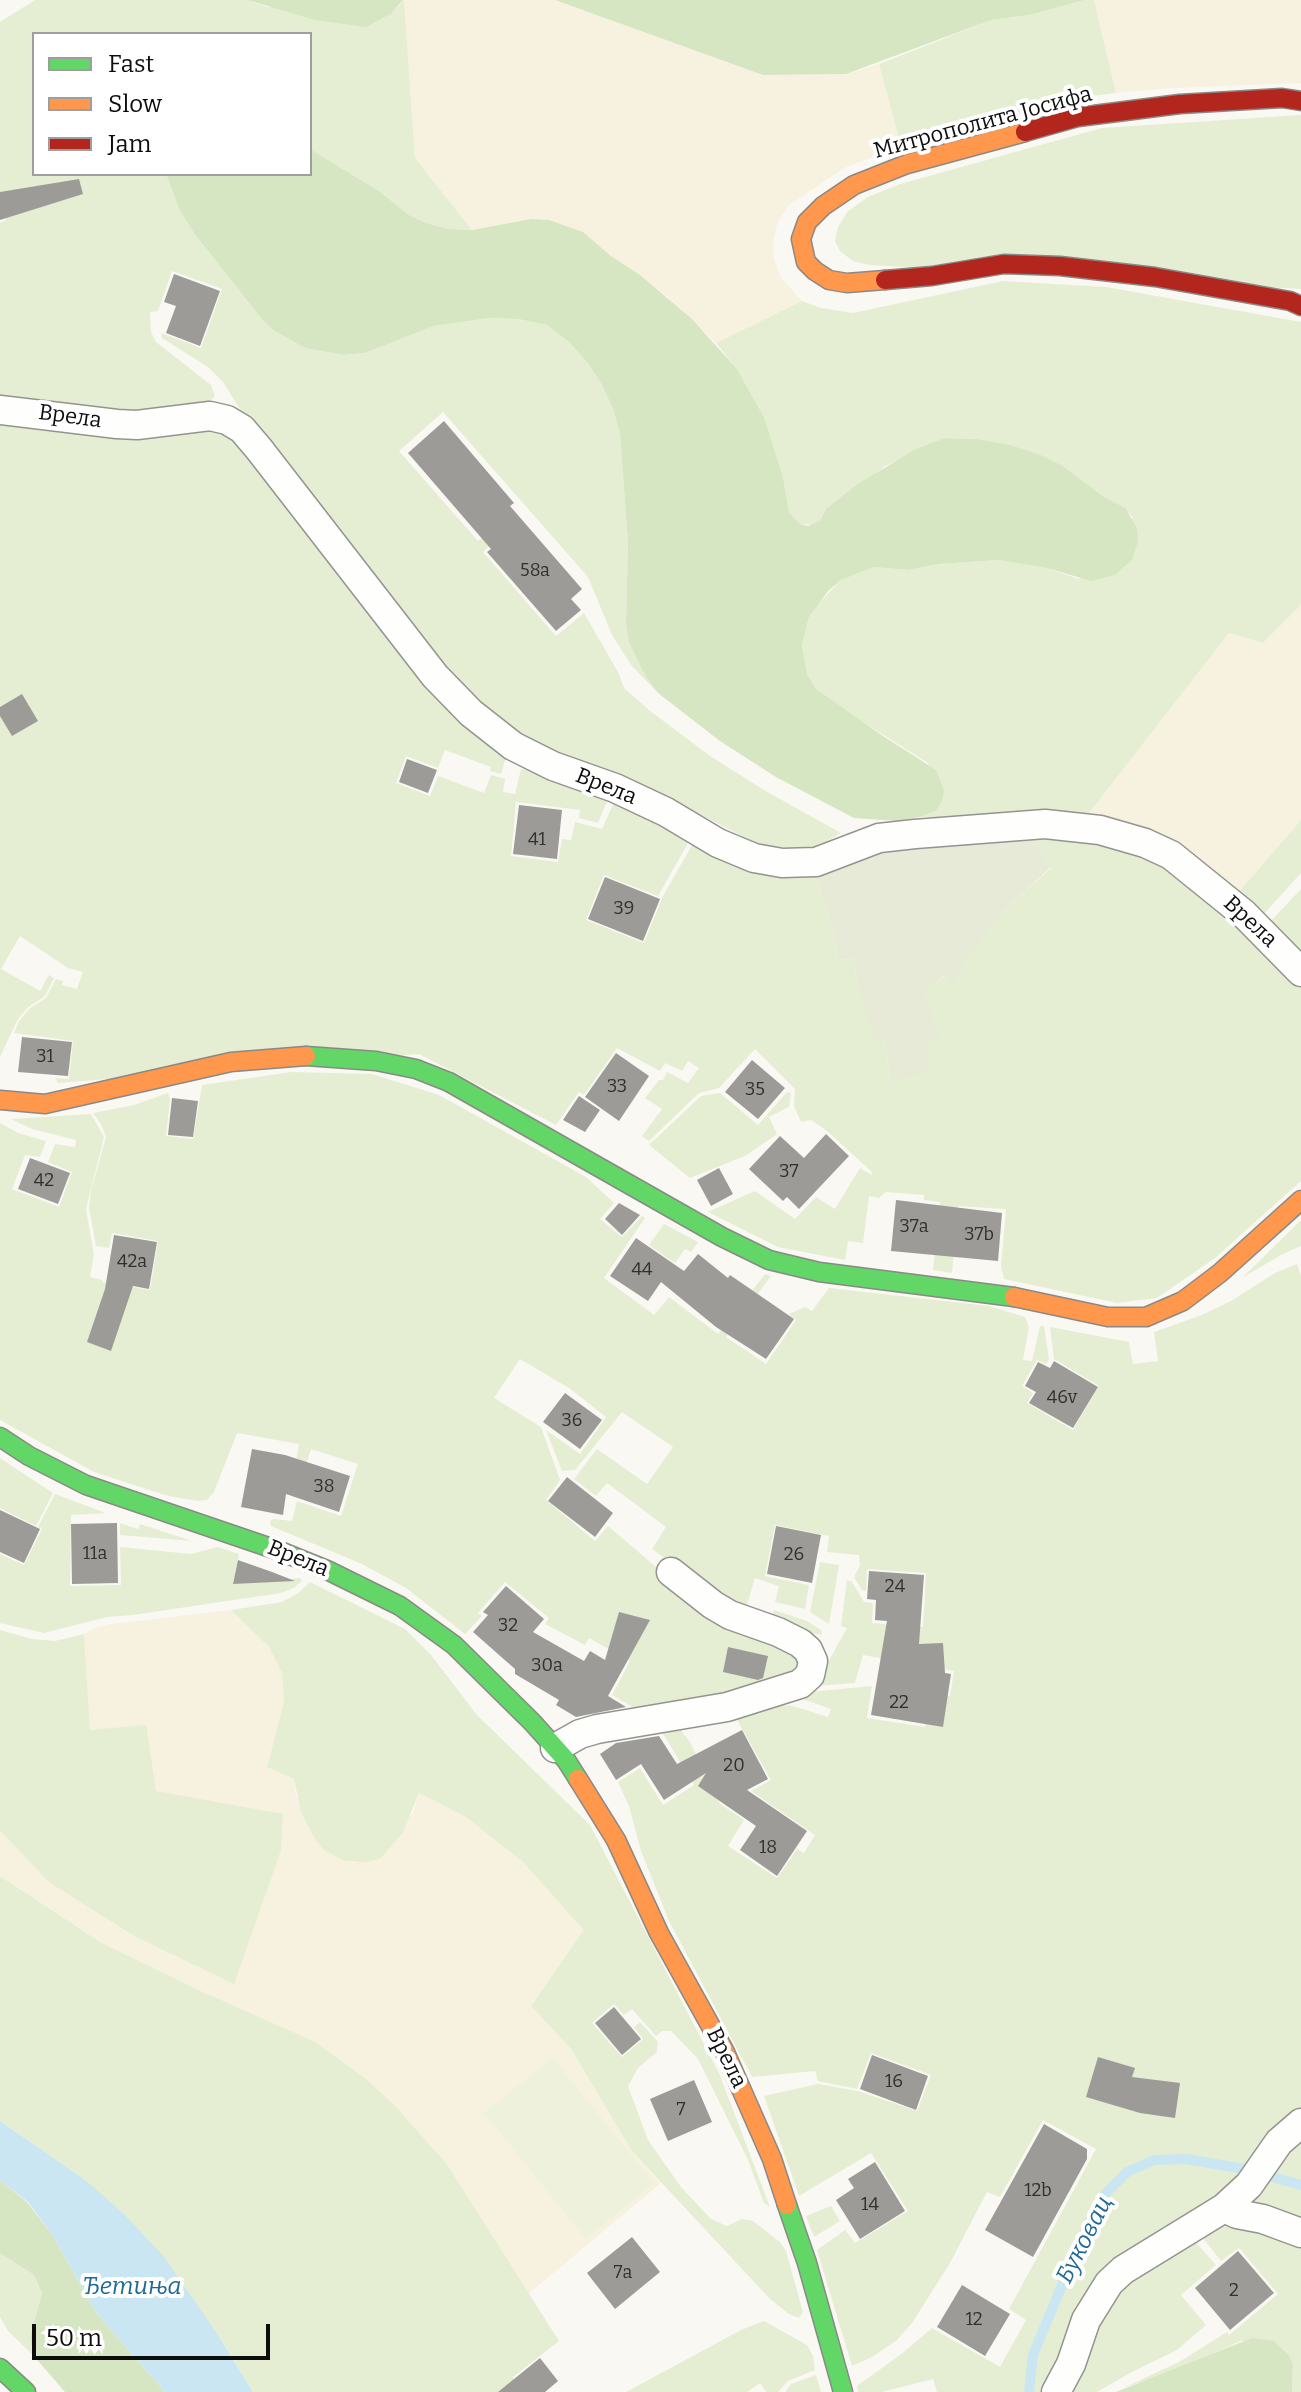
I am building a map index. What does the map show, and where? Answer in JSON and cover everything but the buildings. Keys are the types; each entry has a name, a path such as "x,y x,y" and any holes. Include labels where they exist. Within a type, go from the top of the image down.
{"street":[{"name":"Митрополита Јосифа","path":"1301,101 1282,98 1180,104 1078,117 907,164 854,185 823,206 807,222 801,239 806,262 815,271 829,280 847,283 932,276 1004,264 1060,266 1155,277 1301,306"},
{"name":"Врела","path":"0,410 127,424 210,416 227,420 242,429 435,676 471,713 513,746 553,766 615,788 666,812 718,843 754,858 782,863 816,862 879,838 1045,824 1100,830 1145,843 1171,855 1244,914 1301,972"},
{"path":"0,1100 45,1104 216,1065 316,1055 403,1066 449,1082 502,1110 669,1207 769,1260 819,1272 995,1293 1108,1317 1146,1317 1183,1301 1220,1273 1301,1200"},
{"name":"Врела","path":"0,1437 29,1456 86,1485 280,1551 400,1606 454,1645 555,1748 590,1796 616,1840 666,1946 724,2050 772,2159 807,2263 843,2392"},
{"path":"555,1748 580,1734 597,1729 727,1707 800,1684 810,1675 813,1661 800,1643 730,1615 671,1572"},
{"path":"1056,2392 1071,2364 1086,2320 1109,2283 1123,2270 1224,2208 1249,2185 1279,2142 1301,2123"},
{"path":"1224,2208 1301,2233"},
{"path":"0,2368 26,2392"}],"shaded area":[{"path":"404,0 555,0 763,75 846,74 879,64 901,146 844,168 788,206 777,224 773,242 774,260 782,279 802,301 716,343 667,296 583,232 549,220 531,219 472,230 415,158"},
{"path":"1094,0 1301,0 1301,83 1116,93"},
{"path":"1301,605 1301,820 1236,895 1086,817 1229,633 1263,643"},
{"path":"231,1610 269,1647 282,1673 284,1702 267,1767 294,1779 296,1796 334,1856 355,1863 413,1813 419,1793 466,1817 523,1862 585,1930 531,2006 571,2049 632,2151 661,2183 527,2295 446,2163 395,2106 205,1993 100,1942 0,1876 0,1831 50,1883 134,1936 156,1791 90,1730 84,1634 96,1627 112,1624"}],"green space":[{"path":"35,0 247,0 267,7 392,13 404,0 415,158 472,230 449,229 409,215 379,191 312,150 312,32 32,32 32,176 167,176 180,211 194,233 260,317 273,330 305,348 344,355 365,353 434,326 489,318 518,319 547,325 569,342 602,385 620,434 628,542 626,623 646,677 658,693 631,665 612,635 588,577 443,412 399,451 478,541 495,528 501,535 483,552 556,636 584,613 624,688 649,710 710,756 841,833 816,847 760,845 621,774 553,750 507,728 474,703 246,419 223,382 208,367 162,338 161,333 201,348 222,289 172,271 158,311 150,312 151,332 156,342 211,385 215,396 208,403 155,413 0,402 0,223 6,220 0,201 0,22"},
{"path":"247,0 403,0 392,13 366,27 315,20"},
{"path":"555,0 1085,0 1029,15 991,20 846,74 763,75"},
{"path":"1094,0 1116,93 1075,98 901,146 879,64 991,20 1029,15"},
{"path":"1301,115 1301,289 869,265 853,261 840,251 835,241 838,227 848,211 868,197 900,184 1102,128"},
{"path":"312,150 379,191 409,215 426,223 449,229 472,230 531,219 549,220 583,232 692,319 737,369 764,417 783,477 789,512 800,524 808,526 820,521 826,509 858,484 914,450 945,438 977,439 1041,455 1126,508 1137,529 1138,541 1132,560 1115,575 1091,581 1047,568 998,560 938,564 908,570 874,567 841,580 828,591 809,617 802,645 807,674 816,689 936,770 944,790 936,811 920,817 897,821 854,818 776,777 720,741 658,693 646,677 629,642 626,623 628,542 620,434 602,385 569,342 547,325 518,319 489,318 434,326 365,353 344,355 305,348 273,330 260,317 180,211 167,176 312,176"},
{"path":"1003,281 1106,287 1301,322 1301,605 1263,643 1229,633 1086,817 920,817 936,811 928,763 847,712 816,689 807,674 802,645 809,617 817,605 841,580 874,567 908,570 938,564 998,560 1047,568 1079,579 1133,518 1126,508 1041,455 978,439 945,438 885,466 815,525 800,524 789,512 783,477 764,417 737,369 716,343 802,301 821,308 853,313"},
{"path":"0,418 227,429 508,751 501,774 490,771 491,767 445,750 438,768 406,756 396,783 430,796 438,776 484,793 491,775 505,779 503,792 515,794 521,769 561,776 610,794 598,823 579,818 580,810 516,802 511,856 558,862 562,839 571,840 575,822 602,829 616,798 691,838 658,896 604,875 586,920 644,943 663,896 695,840 813,870 835,936 838,960 854,959 857,985 885,1041 890,1079 924,1045 923,991 945,976 952,981 961,964 1005,910 1051,868 1027,835 1060,834 1152,852 1200,890 1301,984 1301,1181 1215,1258 1157,1298 1117,1303 1004,1279 1001,1266 1006,1209 958,1206 952,1273 933,1270 940,1202 924,1200 924,1195 886,1192 879,1198 869,1196 863,1243 848,1241 845,1260 778,1247 708,1212 755,1191 795,1219 816,1197 835,1209 860,1168 872,1175 827,1131 811,1120 801,1122 794,1106 795,1089 755,1049 719,1088 699,1093 649,1141 642,1136 662,1109 645,1098 667,1072 688,1083 699,1068 688,1061 682,1071 665,1063 660,1071 617,1048 584,1095 579,1092 556,1125 419,1054 58,1083 55,1078 69,1079 73,1041 14,1033 29,1009 46,998 56,979 63,981 62,985 77,989 83,972 68,968 20,936 1,969 40,991 49,975 54,978 45,996 27,1008 18,1019 0,1057"},
{"path":"1301,820 1301,873 1262,916 1236,895"},
{"path":"1027,835 1051,867 1005,910 962,964 965,968 952,982 944,976 924,991 939,1039 924,1045 931,1069 911,1077 890,1079 885,1041 875,1041 857,985 854,959 838,960 835,936 813,870 866,853"},
{"path":"1301,889 1301,956 1269,923"},
{"path":"292,1072 372,1074 439,1095 586,1177 614,1203 600,1219 622,1237 642,1216 645,1218 604,1278 654,1315 669,1297 718,1334 765,1274 771,1276 726,1337 766,1364 796,1320 789,1314 805,1307 812,1311 829,1288 989,1306 1025,1317 1029,1327 1023,1360 1032,1361 1040,1326 1044,1326 1049,1359 1046,1364 1037,1360 1022,1386 1033,1393 1027,1403 1073,1430 1099,1386 1054,1359 1050,1327 1129,1342 1133,1364 1158,1361 1154,1332 1202,1315 1275,1273 1297,1264 1301,1276 1301,2116 1247,2175 1119,2266 1047,2392 937,2392 933,2379 882,2392 858,2392 857,2386 932,2328 1000,2367 1026,2320 1009,2309 1096,2149 1043,2120 1000,2197 987,2192 950,2263 912,2323 897,2340 852,2366 817,2250 845,2230 855,2243 908,2211 871,2153 799,2196 764,2096 818,2084 858,2091 917,2111 931,2075 871,2053 857,2089 818,2081 815,2071 752,2077 669,1921 618,1782 640,1768 663,1805 694,1785 659,1727 677,1725 690,1742 720,1804 744,1820 728,1846 777,1878 797,1849 804,1853 815,1835 751,1791 771,1780 732,1711 764,1703 793,1706 828,1717 831,1709 788,1694 872,1686 867,1718 925,1727 931,1694 950,1696 954,1671 863,1655 855,1683 815,1686 847,1628 841,1626 847,1580 852,1582 864,1602 873,1603 872,1623 923,1627 926,1573 867,1569 866,1591 862,1590 854,1577 860,1565 859,1555 827,1552 829,1536 775,1525 765,1576 809,1585 805,1609 775,1602 779,1586 755,1578 746,1608 772,1615 774,1610 807,1621 821,1630 822,1635 795,1630 730,1605 652,1549 666,1527 607,1483 596,1496 574,1479 597,1449 647,1484 673,1447 622,1412 575,1470 562,1471 546,1430 580,1454 606,1417 569,1388 520,1359 494,1398 541,1427 560,1480 546,1500 595,1541 608,1526 662,1572 805,1658 794,1680 641,1712 612,1695 630,1661 589,1638 585,1645 545,1624 549,1618 505,1582 478,1613 482,1616 465,1634 406,1588 362,1564 271,1526 270,1521 274,1519 292,1521 297,1501 341,1516 358,1464 311,1449 297,1493 291,1491 299,1444 237,1433 214,1492 207,1500 197,1501 168,1496 94,1472 0,1420 0,1123 18,1133 46,1141 40,1157 25,1155 12,1189 59,1207 72,1172 48,1162 55,1144 75,1147 76,1140 32,1129 11,1119 91,1114 104,1137 86,1209 94,1255 90,1277 150,1290 158,1241 112,1233 109,1248 96,1246 89,1208 106,1137 93,1113 134,1105 168,1093 166,1136 193,1139 202,1085"},
{"path":"787,1092 791,1093 789,1107 769,1117 777,1134 747,1155 690,1178 649,1145 701,1096 720,1093 758,1125"},
{"path":"1301,1220 1301,1246 1242,1278"},
{"path":"664,1224 698,1242 691,1252 685,1249 675,1263 649,1245"},
{"path":"0,1458 53,1493 36,1526 0,1508"},
{"path":"55,1494 106,1513 71,1515 70,1586 121,1585 120,1547 191,1554 218,1547 239,1554 233,1584 300,1578 302,1581 281,1593 107,1617 44,1633 0,1623 0,1554 24,1565"},
{"path":"120,1523 138,1529 140,1524 192,1541 120,1535"},
{"path":"820,1562 839,1565 829,1624 810,1612"},
{"path":"310,1582 405,1629 431,1655 477,1715 590,1825 719,2073 770,2207 764,2203 748,2160 698,2059 671,2031 662,2031 656,2036 632,2009 624,2015 614,2004 592,2023 622,2057 643,2039 634,2027 640,2022 658,2042 657,2052 638,2068 628,2086 648,2140 681,2187 711,2219 727,2226 742,2219 753,2221 780,2242 786,2251 803,2312 799,2318 770,2299 632,2151 571,2049 531,2006 584,1930 523,1862 466,1817 419,1793 403,1832 381,1858 368,1862 344,1861 324,1850 315,1839 301,1812 294,1779 267,1767 284,1702 282,1673 269,1647 231,1610 282,1602"},
{"path":"0,1630 32,1639 55,1641 84,1634 90,1730 146,1725 156,1791 283,1814 281,1850 234,1984 134,1936 50,1883 0,1831"},
{"path":"0,1876 100,1942 315,2042 367,2080 395,2106 446,2163 559,2341 513,2377 524,2392 253,2392 218,2335 84,2179 0,2121"},
{"path":"553,2058 654,2183 586,2239 484,2113"},
{"path":"1301,2132 1301,2227 1254,2210 1246,2198"},
{"path":"0,2180 27,2202 53,2236 97,2314 165,2392 65,2392 33,2355 30,2337 42,2293 34,2275 0,2253"},
{"path":"831,2206 840,2221 814,2237 806,2216"},
{"path":"1234,2221 1301,2241 1301,2392 1292,2392 1293,2365 1289,2355 1274,2341 1241,2341 1179,2369 1123,2388 1179,2362 1227,2332 1229,2335 1278,2294 1239,2248 1221,2261 1199,2233"},
{"path":"1193,2239 1216,2265 1181,2295 1206,2325 1177,2350 1097,2392 1062,2392 1119,2285"},
{"path":"0,2253 34,2275 42,2293 30,2337 33,2355 8,2331 0,2317"},
{"path":"764,2321 807,2345 815,2370 788,2381 778,2392 766,2392 760,2383 747,2392 626,2392 741,2330"},
{"path":"1252,2338 1274,2341 1289,2355 1293,2365 1292,2392 1116,2392"},
{"path":"816,2375 821,2392 785,2392 791,2384"}],"water":[{"name":"Ђетиња","path":"0,2121 84,2179 125,2215 164,2257 253,2392 165,2392 97,2314 53,2236 28,2202 0,2180"}],"waterway":[{"name":"Буковац","path":"1029,2392 1033,2355 1081,2239 1102,2197 1127,2172 1154,2160 1186,2159 1244,2169 1301,2185"}],"traffic: fast":[{"path":"306,1056 376,1061 416,1069 449,1082 722,1237 769,1260 819,1272 1014,1297"},
{"path":"0,1437 29,1456 86,1485 280,1551 400,1606 454,1645 533,1723 566,1760 578,1779"},
{"path":"787,2205 807,2263 843,2392"},
{"path":"0,2368 26,2392"}],"traffic: slow":[{"path":"885,280 847,283 829,280 815,271 806,262 801,239 807,222 823,206 854,185 907,164 1025,132"},
{"path":"0,1100 45,1104 231,1062 306,1056"},
{"path":"1014,1297 1108,1317 1146,1317 1183,1301 1220,1273 1301,1200"},
{"path":"578,1779 616,1840 659,1933 724,2050 772,2159 787,2205"}],"traffic: jam":[{"path":"1025,132 1078,117 1180,104 1282,98 1301,101"},
{"path":"885,280 1004,264 1060,266 1155,277 1290,301 1301,306"}]}
